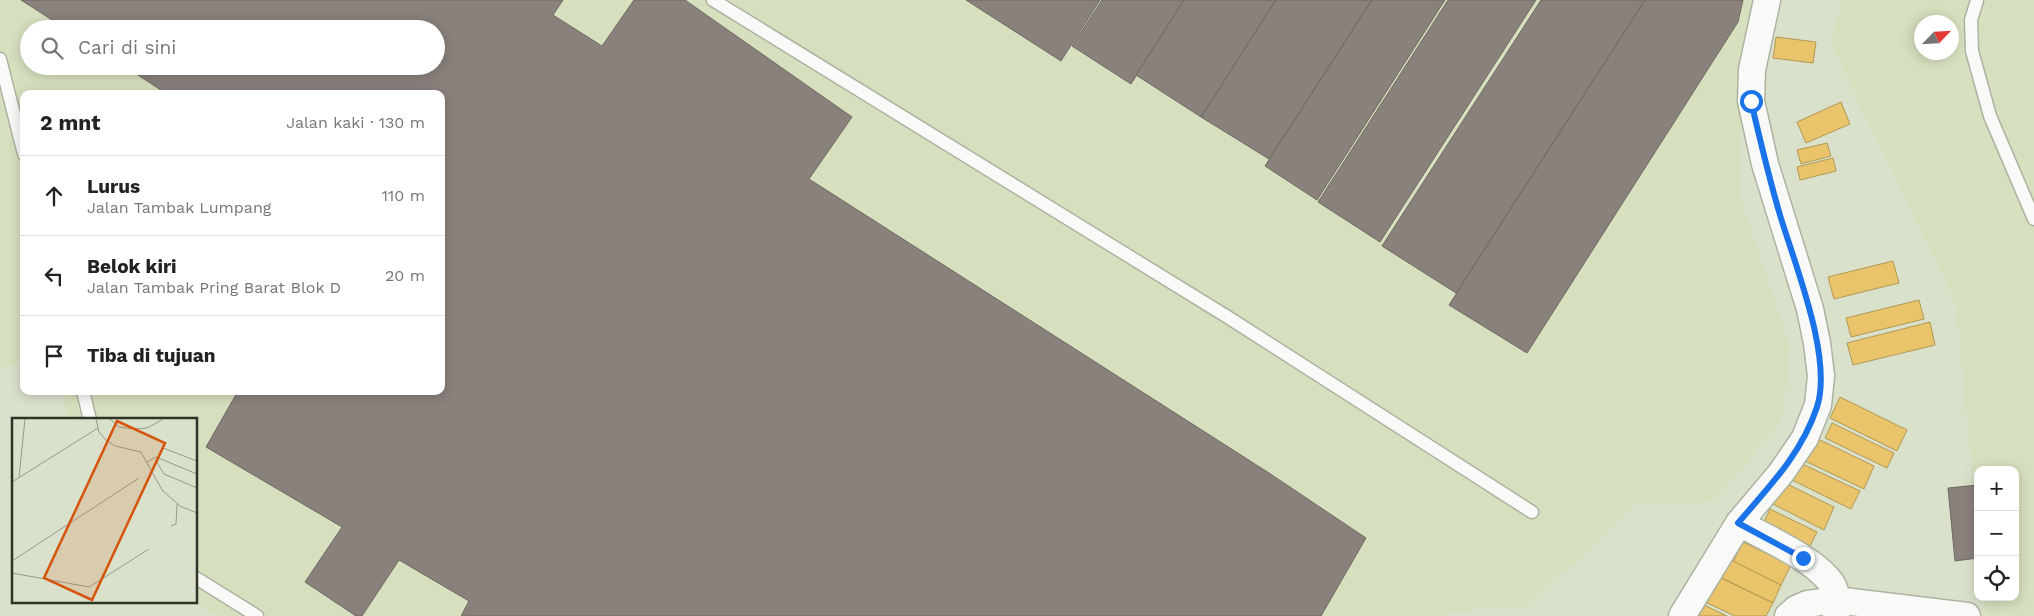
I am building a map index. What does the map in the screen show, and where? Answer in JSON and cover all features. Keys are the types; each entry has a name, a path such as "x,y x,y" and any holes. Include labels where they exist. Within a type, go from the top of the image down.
{"street":[{"path":"1682,616 1738,523 1781,473 1805,438 1818,405 1820,376 1817,343 1810,309 1765,164 1751,101 1752,70 1767,0"},
{"path":"1738,523 1803,558 1832,598"},
{"path":"1788,616 1796,609 1807,604 1832,598 1967,616"}],"lane":[{"path":"713,0 1226,316 1532,512"},
{"path":"1977,0 1971,20 1972,51 1990,116 2034,219"},
{"path":"0,59 20,138"},
{"path":"84,395 90,418"},
{"path":"198,579 257,616"}],"shaded area":[{"path":"0,0 1763,0 1742,63 1741,199 1790,346 1782,421 1713,502 1637,503 1526,608 1475,609 1439,616 217,616 196,604 198,604 198,418 69,418 64,395 445,395 445,90 20,90 20,362 0,369"},
{"path":"1843,0 2034,0 2034,616 1986,616 1984,601 2019,601 2019,466 1974,466 1974,492 1956,304 1831,44"}],"building: Hunian":[{"path":"1776,37 1816,42 1813,63 1773,58"},
{"path":"1841,102 1850,124 1806,143 1797,122"},
{"path":"1827,143 1831,156 1801,164 1797,150"},
{"path":"1833,158 1836,171 1800,180 1797,167"},
{"path":"1893,261 1899,283 1834,299 1828,277"},
{"path":"1919,300 1924,319 1851,337 1846,318"},
{"path":"1930,322 1935,345 1853,365 1847,343"},
{"path":"1840,397 1907,430 1897,451 1830,418"},
{"path":"1832,423 1894,453 1887,468 1825,438"},
{"path":"1816,438 1874,466 1864,489 1805,461"},
{"path":"1796,461 1860,491 1851,509 1788,478"},
{"path":"1777,479 1834,507 1824,530 1767,501"},
{"path":"1770,509 1817,532 1806,554 1760,531"},
{"path":"1743,542 1791,565 1781,585 1733,562"},
{"path":"1731,560 1781,585 1773,603 1722,578"},
{"path":"1719,577 1773,603 1766,616 1735,616 1707,603"},
{"path":"1702,604 1727,616 1696,616"}],"building: Industri":[{"path":"21,0 563,0 553,15 602,46 634,0 685,0 852,117 809,179 1269,473 1366,538 1321,616 461,616 469,601 399,560 362,616 356,616 305,582 342,527 206,447 236,395 445,395 445,90 161,90 138,75 445,75 445,20 52,20"},
{"path":"966,0 1100,0 1061,61"},
{"path":"1102,0 1185,0 1131,84 1072,46"},
{"path":"1184,0 1276,0 1201,117 1136,75"},
{"path":"1276,0 1372,0 1269,159 1201,117"},
{"path":"1372,0 1445,0 1317,200 1265,166"},
{"path":"1448,0 1536,0 1380,242 1318,202"},
{"path":"1541,0 1645,0 1456,293 1382,246"},
{"path":"1645,0 1743,0 1738,22 1527,353 1449,305"},
{"path":"1974,485 1974,559 1955,561 1948,488"}],"route":[{"path":"1751,101 1765,164 1810,309 1817,343 1820,376 1818,405 1805,438 1781,473 1738,523 1803,558"}]}
